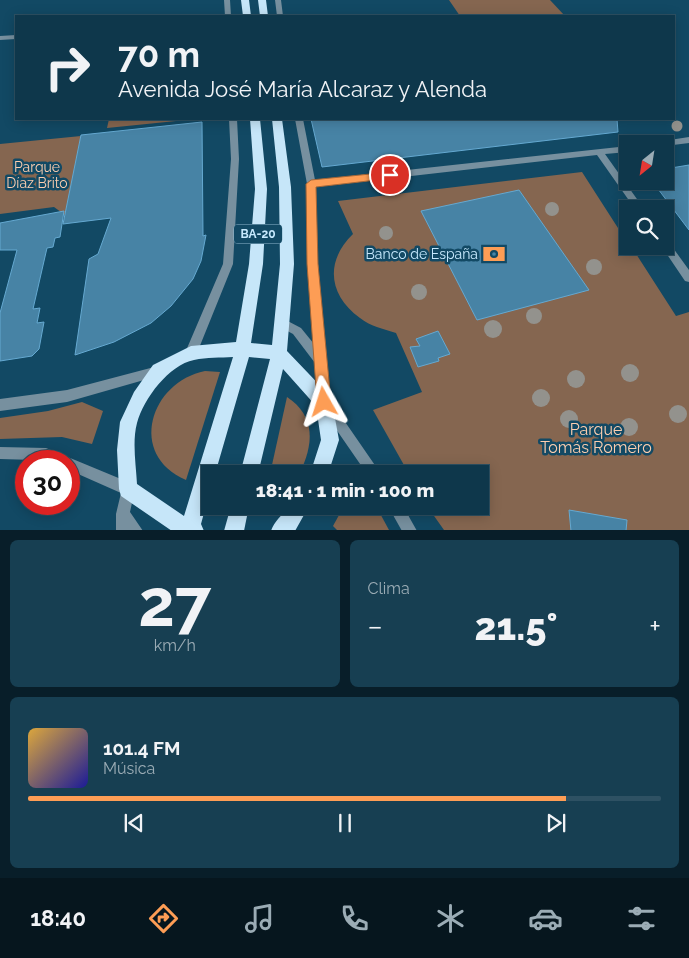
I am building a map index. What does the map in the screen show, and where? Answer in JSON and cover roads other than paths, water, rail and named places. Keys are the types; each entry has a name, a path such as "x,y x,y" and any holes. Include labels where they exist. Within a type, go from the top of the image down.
{"highway":[{"path":"245,0 247,15"},
{"path":"262,0 264,15"},
{"name":"BA-20","path":"191,530 243,349 248,303 256,264 261,189 255,120"},
{"name":"BA-20","path":"251,465 279,353 287,264 285,186 277,120"},
{"path":"191,530 154,508 128,489 126,450 129,422 140,398 159,370 191,353 243,349 279,353 324,402 330,440 322,465"},
{"path":"234,530 238,515"},
{"path":"289,528 296,515"}],"street":[{"path":"227,0 228,15"},
{"path":"278,0 280,15"},
{"path":"0,38 15,37"},
{"path":"191,353 228,264 236,160 233,120"},
{"path":"299,120 311,184 312,264 324,402 369,465"},
{"path":"674,142 689,140"},
{"path":"311,184 619,150"},
{"path":"600,153 634,200"},
{"path":"673,255 689,278"},
{"path":"282,323 297,331 320,360"},
{"path":"0,405 67,396 159,370"},
{"path":"0,453 15,453"},
{"path":"80,469 128,489 123,514 123,530"},
{"path":"123,514 136,530"},
{"path":"401,515 410,530"}],"place":[{"name":"Banco de España","path":"494,254"}],"park label":[{"name":"Parque Díaz Brito","path":"37,176"},
{"name":"Parque Tomás Romero","path":"596,438"}]}
